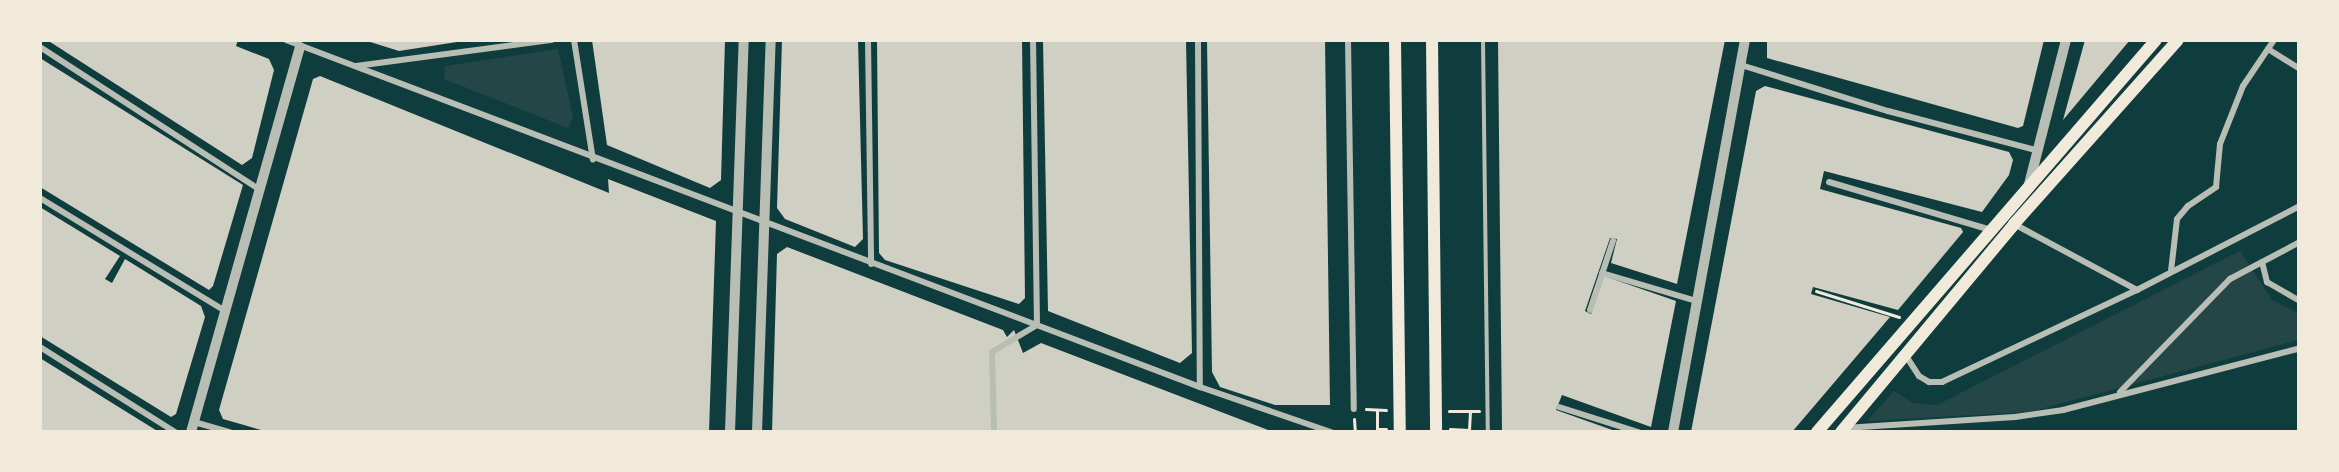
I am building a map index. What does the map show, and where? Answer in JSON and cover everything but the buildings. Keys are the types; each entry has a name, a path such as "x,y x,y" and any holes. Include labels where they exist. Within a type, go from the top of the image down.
{"main road":[{"path":"1395,40 1400,432"},
{"path":"1432,40 1436,432"},
{"path":"1817,432 2156,40"},
{"path":"1842,430 2014,224 2178,40"}],"street":[{"path":"286,40 871,264 1037,324 1200,387 1331,432"},
{"path":"353,67 552,40"},
{"path":"574,40 593,159"},
{"path":"730,432 740,214 744,40"},
{"path":"757,432 767,223 771,40"},
{"path":"868,40 871,264"},
{"path":"1033,40 1037,324"},
{"path":"1198,40 1200,387"},
{"path":"1348,40 1354,409"},
{"path":"1673,432 1745,40"},
{"path":"2027,188 2066,40"},
{"path":"2170,271 2177,219 2188,206 2216,187 2220,144 2243,86 2274,40"},
{"path":"40,46 259,189"},
{"path":"230,432 192,427 300,47"},
{"path":"2268,50 2298,68"},
{"path":"1741,65 1888,111 2036,150"},
{"path":"1829,182 1991,230"},
{"path":"40,198 225,311"},
{"path":"1906,356 1919,376 1929,382 1942,382 2137,290 2298,207"},
{"path":"2014,224 2137,290"},
{"path":"1590,310 1613,241"},
{"path":"2120,393 2230,279 2298,243"},
{"path":"2262,262 2267,282 2298,300"},
{"path":"1602,273 1696,301"},
{"path":"994,432 992,352 1037,324"},
{"path":"40,347 175,432"},
{"path":"1842,430 2015,417 2063,410 2120,393 2298,349"},
{"path":"1559,407 1638,432"}],"lane":[{"path":"1483,40 1488,432"}],"path":[{"path":"1816,291 1912,321"},
{"path":"1377,410 1377,429"},
{"path":"1469,430 1470,411"},
{"path":"1436,412 1488,411"}],"shaded area":[{"path":"558,49 573,117 568,128 444,79 445,66"},
{"path":"2240,251 2272,300 2298,313 2298,340 2029,412 1867,421 1894,391 1913,403 1937,405"}]}
